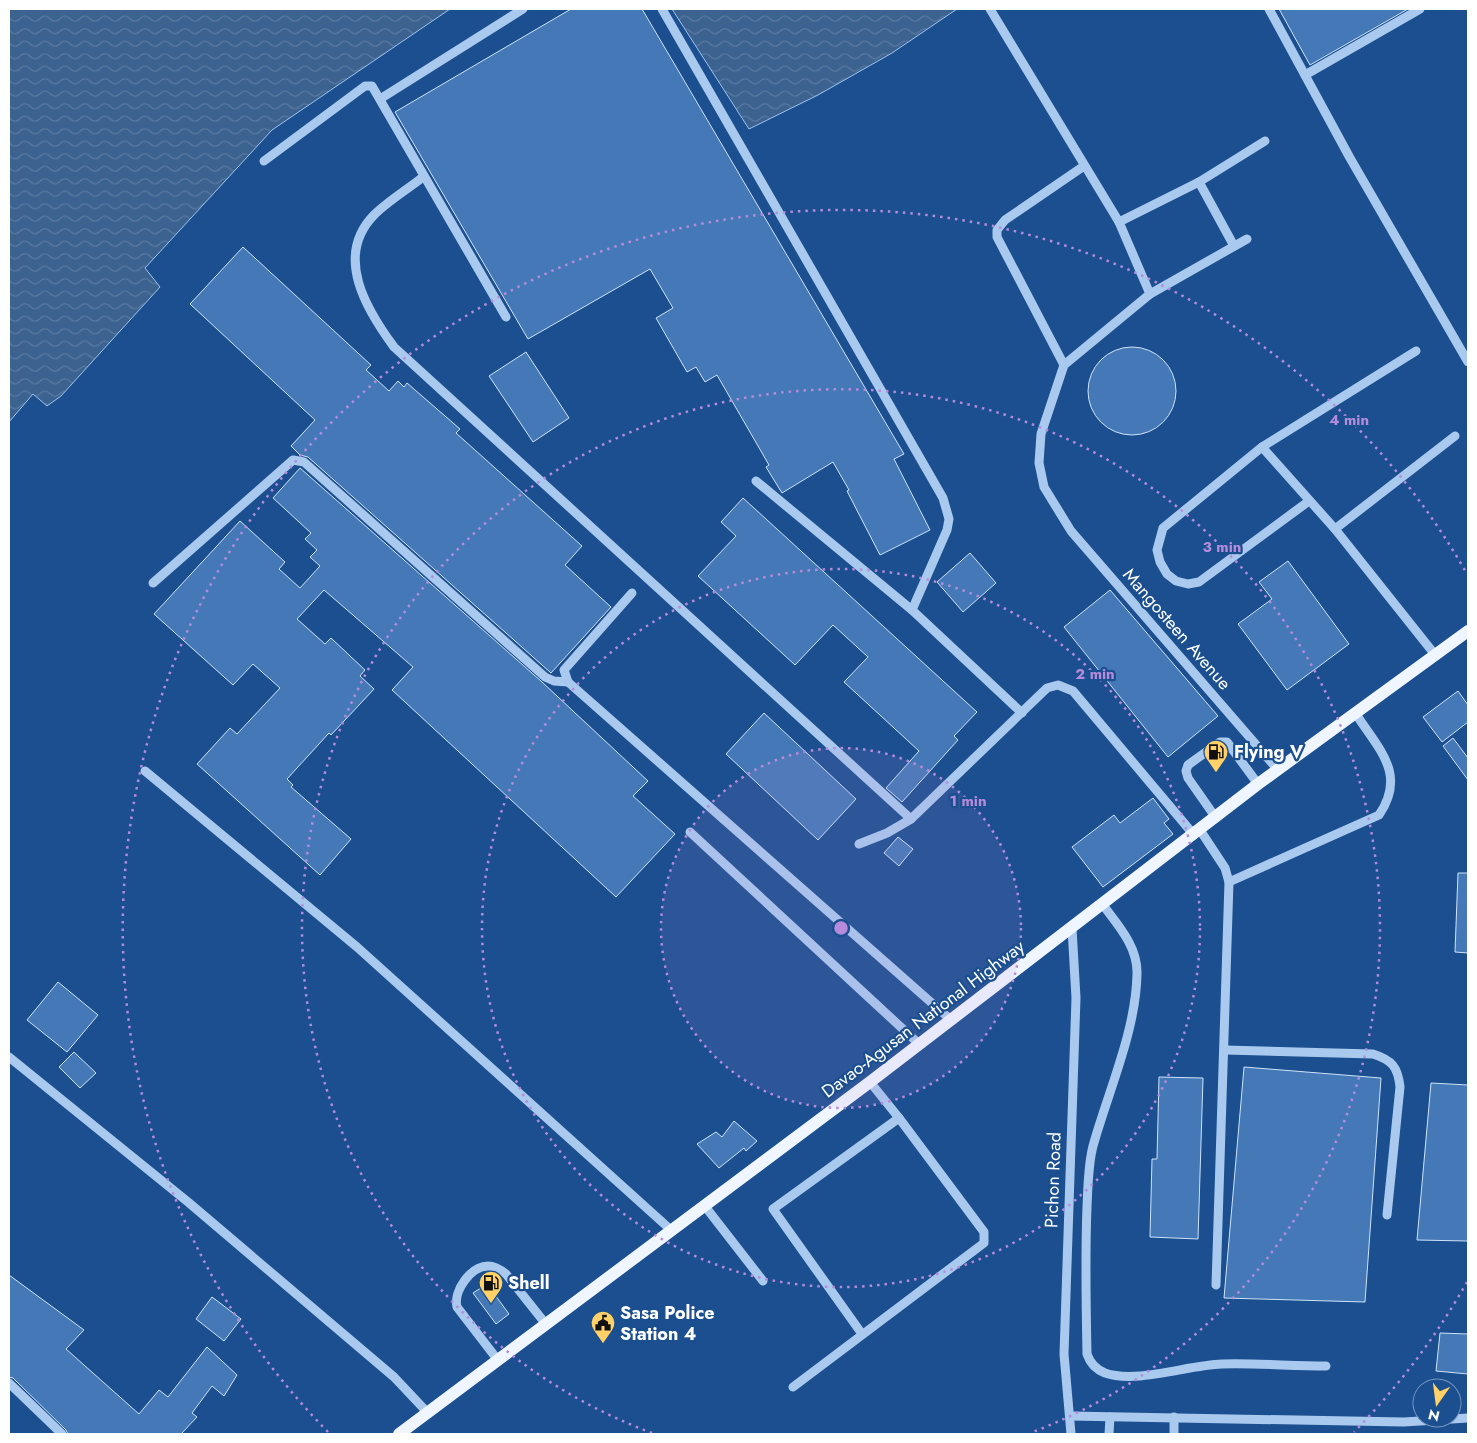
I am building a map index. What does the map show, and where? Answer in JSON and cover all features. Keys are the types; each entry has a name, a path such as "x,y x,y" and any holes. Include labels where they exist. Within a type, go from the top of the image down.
{"main road":[{"name":"Davao-Agusan National Highway","path":"399,1434 497,1358 870,1082 918,1043 1103,905 1258,784 1468,631"}],"street":[{"path":"380,99 523,9"},
{"path":"662,9 943,498 949,519 947,530 912,610"},
{"path":"1269,9 1350,158 1468,362"},
{"path":"1305,75 1420,9"},
{"path":"992,13 1119,222 1150,294"},
{"path":"264,161 365,86 369,85 375,89 506,317"},
{"path":"1119,222 1199,182 1265,141"},
{"path":"1084,166 1005,220 998,230 997,237 1064,365 1150,294 1247,239"},
{"path":"424,177 374,215 361,234 354,251 355,274 364,298 378,325 394,346 911,819"},
{"path":"1199,182 1234,246"},
{"path":"1309,501 1199,582 1188,584 1176,581 1167,574 1160,562 1157,550 1163,528 1262,447 1416,351"},
{"name":"Mangosteen Avenue","path":"1064,365 1038,448 1040,475 1054,506 1071,531 1278,770"},
{"path":"1335,529 1455,436"},
{"path":"1262,447 1335,529 1436,656"},
{"path":"153,583 293,460 298,460 304,462 545,677 554,681 568,682"},
{"path":"756,482 912,610 1022,713"},
{"path":"632,593 564,670 564,677 950,1019"},
{"path":"859,844 899,827 911,819 1047,688 1058,685 1073,690 1197,832 1225,868 1229,882 1216,1285"},
{"path":"1229,882 1379,815 1388,802 1392,789 1392,774 1356,714"},
{"path":"1216,818 1188,778 1188,765 1220,742 1227,742 1258,784"},
{"path":"145,771 357,947 671,1230"},
{"path":"690,832 918,1043"},
{"path":"1103,905 1128,939 1134,952 1138,973 1133,1008 1093,1147 1088,1183 1086,1248 1087,1354 1090,1362 1105,1373 1122,1375 1148,1375 1190,1366 1222,1364 1326,1366"},
{"name":"Pichon Road","path":"1071,1434 1064,1354 1076,998 1072,928"},
{"path":"1225,1050 1373,1054 1386,1058 1394,1064 1399,1072 1400,1087 1387,1215"},
{"path":"9,1058 203,1214 394,1377 427,1412"},
{"path":"792,1386 984,1244 986,1238 984,1232 870,1082"},
{"path":"862,1334 773,1209 899,1118"},
{"path":"704,1205 763,1281"},
{"path":"497,1358 457,1307 455,1299 457,1290 463,1282 480,1269 487,1266 498,1268 506,1274 545,1323"},
{"path":"9,1384 62,1434"},
{"path":"1070,1416 1404,1422 1468,1418"},
{"path":"1109,1434 1110,1417"},
{"path":"1174,1417 1174,1434"}],"water":[{"path":"9,9 450,9 272,130 145,268 160,287 61,396 47,406 33,394 9,422"},
{"path":"672,9 957,9 892,53 818,95 749,129"}],"building":[{"path":"571,9 642,9 904,454 894,459 930,530 880,555 847,491 849,490 833,462 782,493 766,467 769,465 717,375 705,382 696,367 687,372 656,318 673,308 650,269 528,339 395,112"},
{"path":"1279,9 1408,9 1310,65"},
{"path":"243,247 371,365 366,370 389,391 398,381 404,387 407,383 460,429 456,433 582,546 565,565 611,607 551,673 308,457 300,455 291,446 315,420 190,304"},
{"path":"1132,347 1149,350 1157,354 1169,366 1173,374 1176,391 1173,408 1169,416 1157,428 1149,432 1132,435 1115,432 1107,428 1095,416 1091,408 1088,391 1091,374 1095,366 1107,354 1115,350"},
{"path":"526,352 569,418 533,442 489,376"},
{"path":"300,468 542,682 648,781 633,796 675,834 616,897 392,690 413,667 324,590 297,619 325,644 331,638 365,670 360,676 374,689 331,735 329,733 287,779 293,785 291,787 351,839 320,875 197,764 230,728 237,734 280,688 253,664 233,685 154,614 240,521 285,562 279,569 300,588 320,566 310,557 317,550 305,539 311,533 273,498"},
{"path":"743,498 977,712 954,736 958,740 902,802 886,788 919,751 844,682 868,657 833,625 795,665 698,576 736,536 721,522"},
{"path":"970,553 996,583 963,612 937,582"},
{"path":"1288,561 1349,644 1287,690 1238,624 1272,599 1259,582"},
{"path":"1110,590 1218,716 1168,757 1064,627"},
{"path":"1458,691 1468,705 1468,722 1442,742 1423,717"},
{"path":"764,713 856,799 818,840 726,754"},
{"path":"1453,738 1468,758 1468,780 1443,746"},
{"path":"1153,798 1169,819 1164,823 1173,834 1103,887 1072,847 1114,815 1120,823"},
{"path":"898,837 913,849 899,866 884,853"},
{"path":"1458,873 1468,873 1468,953 1455,952"},
{"path":"58,982 98,1015 67,1052 27,1020"},
{"path":"74,1052 96,1073 80,1088 59,1067"},
{"path":"1244,1067 1381,1078 1365,1302 1224,1298"},
{"path":"1159,1077 1203,1078 1198,1239 1150,1237 1152,1159 1157,1159"},
{"path":"1431,1083 1468,1085 1468,1241 1417,1240"},
{"path":"734,1121 757,1141 746,1151 744,1148 719,1168 697,1144 716,1132 722,1137"},
{"path":"9,1275 84,1330 66,1349 139,1414 159,1390 168,1397 207,1347 237,1375 224,1396 212,1386 192,1413 197,1417 181,1434 68,1434 13,1378 9,1377"},
{"name":"Shell","path":"487,1284 509,1314 496,1324 473,1293"},
{"path":"212,1297 241,1319 224,1341 196,1319"},
{"path":"1440,1333 1468,1334 1468,1374 1436,1371"}],"place":[{"name":"Flying V","path":"1216,773"},
{"name":"Shell","path":"491,1304"},
{"name":"Sasa Police Station 4","path":"603,1344"}]}
